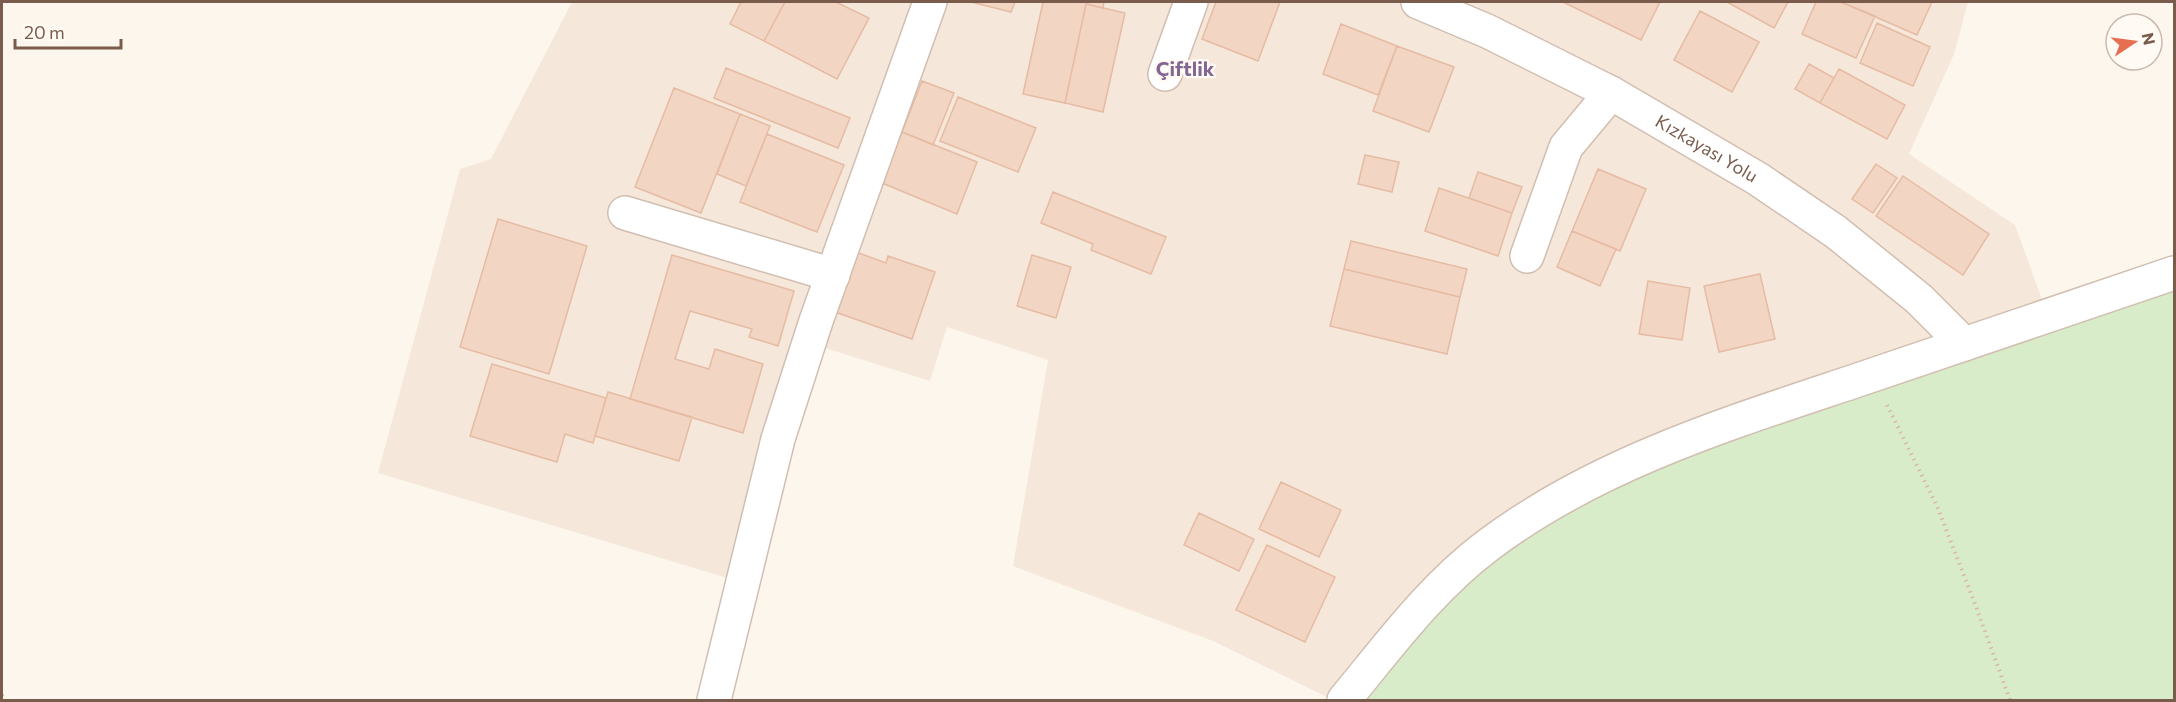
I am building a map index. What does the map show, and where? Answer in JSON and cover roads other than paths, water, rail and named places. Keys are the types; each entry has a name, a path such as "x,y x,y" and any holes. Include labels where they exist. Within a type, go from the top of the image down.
{"street":[{"path":"714,700 778,439 832,275 930,2"},
{"path":"1165,74 1191,2"},
{"name":"Kızkayası Yolu","path":"1418,2 1487,31 1611,93 1758,179 1836,232 1919,299 1964,344"},
{"path":"1527,256 1566,147 1611,93"},
{"path":"625,213 832,275"},
{"path":"1344,700 1389,644 1440,588 1486,546 1579,487 1697,435 2175,273"}],"district":[{"name":"Çiftlik","path":"1185,69"}]}
